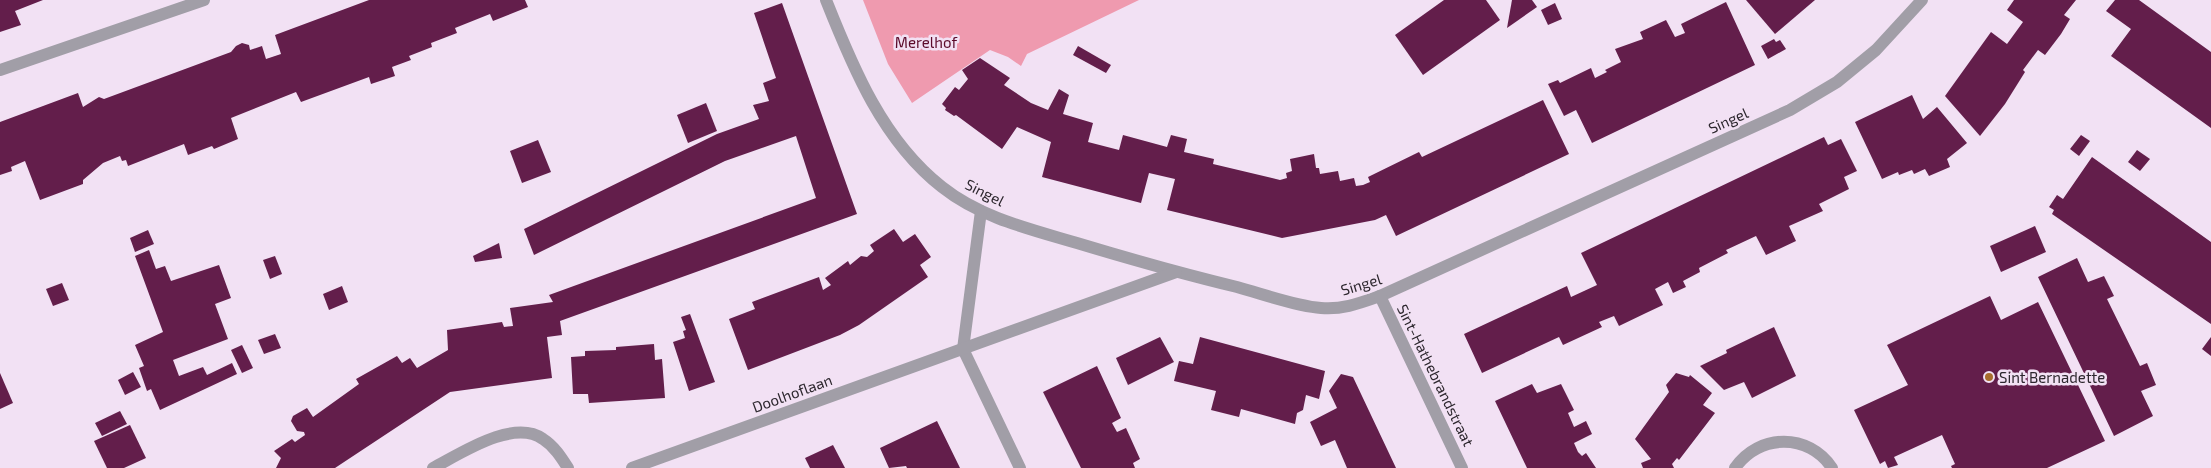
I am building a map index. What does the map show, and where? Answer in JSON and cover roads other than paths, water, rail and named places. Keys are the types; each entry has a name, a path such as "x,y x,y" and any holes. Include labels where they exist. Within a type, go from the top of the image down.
{"street":[{"path":"0,70 204,0"},
{"name":"Singel","path":"826,0 864,88 886,126 911,159 942,188 981,211 1016,224 1176,272 1321,308 1351,307 1380,296 1790,110 1837,82 1869,56 1922,0"},
{"path":"981,211 963,349 1020,468"},
{"name":"Doolhoflaan","path":"635,467 1176,272"},
{"name":"Sint-Hathebrandstraat","path":"1380,296 1462,468"},
{"path":"433,468 497,436 521,432 542,438 557,452 568,468"},
{"path":"1735,468 1752,450 1767,443 1783,440 1799,443 1814,449 1832,468"}],"place":[{"name":"Sint Bernadette","path":"1989,377"}],"park label":[{"name":"Merelhof","path":"926,42"}]}
